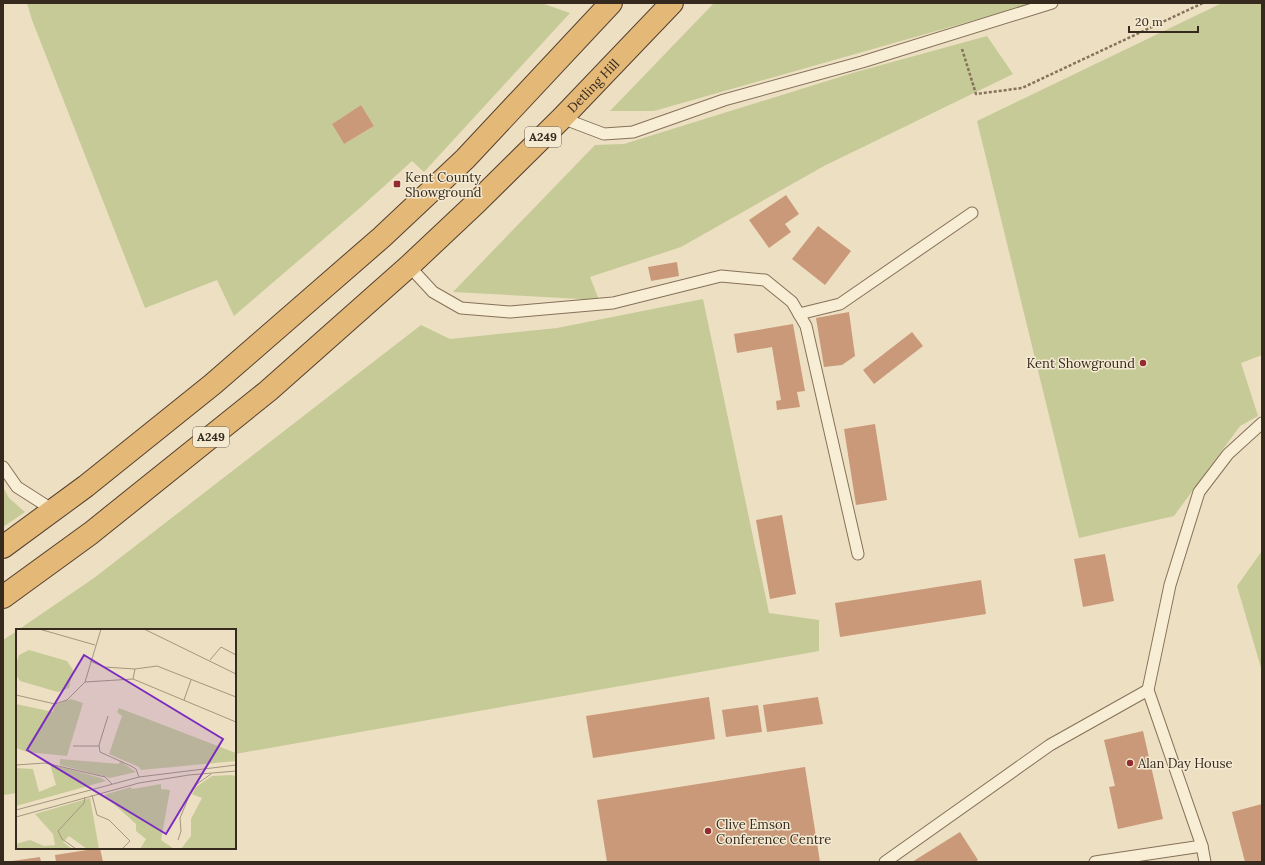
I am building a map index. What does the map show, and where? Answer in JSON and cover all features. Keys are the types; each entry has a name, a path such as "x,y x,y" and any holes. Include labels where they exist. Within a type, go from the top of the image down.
{"highway":[{"path":"3,547 86,486 213,384 382,237 465,159 611,3"},
{"name":"Detling Hill","path":"409,266 477,202 562,118 672,3"},
{"name":"A249","path":"3,596 91,533 268,391 409,266"}],"lane":[{"path":"562,118 604,134 633,132 724,100 862,62 1052,3"},
{"path":"799,314 840,304 972,213"},
{"path":"409,266 433,292 461,308 510,312 613,303 721,276 765,280 792,302 806,326 858,554"},
{"path":"1205,862 1202,846 1148,690 1170,585 1199,492 1228,454 1262,423"},
{"path":"3,467 17,487 53,510"},
{"path":"885,862 1050,745 1148,690"},
{"path":"1095,862 1202,846"}],"path":[{"path":"957,33 976,94 1022,88 1203,3"}],"green space":[{"path":"27,3 541,3 570,13 424,172 412,161 234,316 217,280 145,308 32,20","holes":["361,105 374,126 344,144 332,124"]},
{"path":"714,3 1035,3 654,111 610,111"},
{"path":"1222,3 1262,3 1262,355 1241,363 1258,416 1240,426 1174,516 1079,538 977,121"},
{"path":"987,36 1013,74 824,166 681,247 590,277 599,300 453,292 595,145 624,144 856,72"},
{"path":"703,299 769,613 819,620 819,651 236,754 236,629 19,629 94,578 421,325 450,339 557,328"},
{"path":"3,487 9,498 25,512 3,527"},
{"path":"1262,551 1262,671 1237,586"},
{"path":"16,632 16,793 3,795 3,640"}],"building":[{"path":"361,105 374,126 344,144 332,124"},
{"path":"786,195 799,214 785,224 791,232 769,248 749,220"},
{"path":"818,226 851,251 825,285 792,259"},
{"path":"677,262 679,276 651,281 648,267"},
{"path":"849,312 855,356 842,365 824,367 816,318"},
{"path":"793,324 805,391 797,392 800,407 777,410 776,401 781,400 772,347 737,353 734,334"},
{"path":"912,332 923,346 874,384 863,370"},
{"path":"875,424 887,500 856,505 844,429"},
{"path":"782,515 796,594 770,599 756,520"},
{"path":"1105,554 1114,601 1083,607 1074,559"},
{"path":"981,580 986,614 840,637 835,603"},
{"path":"709,697 715,739 593,758 586,716"},
{"path":"818,697 823,724 767,732 763,705"},
{"path":"758,705 762,732 726,737 722,710"},
{"name":"Alan Day House","path":"1143,731 1163,819 1118,829 1109,787 1115,786 1104,740"},
{"name":"Clive Emson Conference Centre","path":"805,767 820,862 607,862 597,800"},
{"path":"1262,804 1262,862 1245,862 1232,812"},
{"path":"960,832 978,860 975,862 912,862"},
{"path":"100,849 103,862 56,862 55,855"},
{"path":"40,857 41,862 12,862 12,861"}],"place":[{"name":"Kent County Showground","path":"397,184"},
{"name":"Kent Showground","path":"1143,363"},
{"name":"Alan Day House","path":"1130,763"},
{"name":"Clive Emson Conference Centre","path":"708,831"}]}
